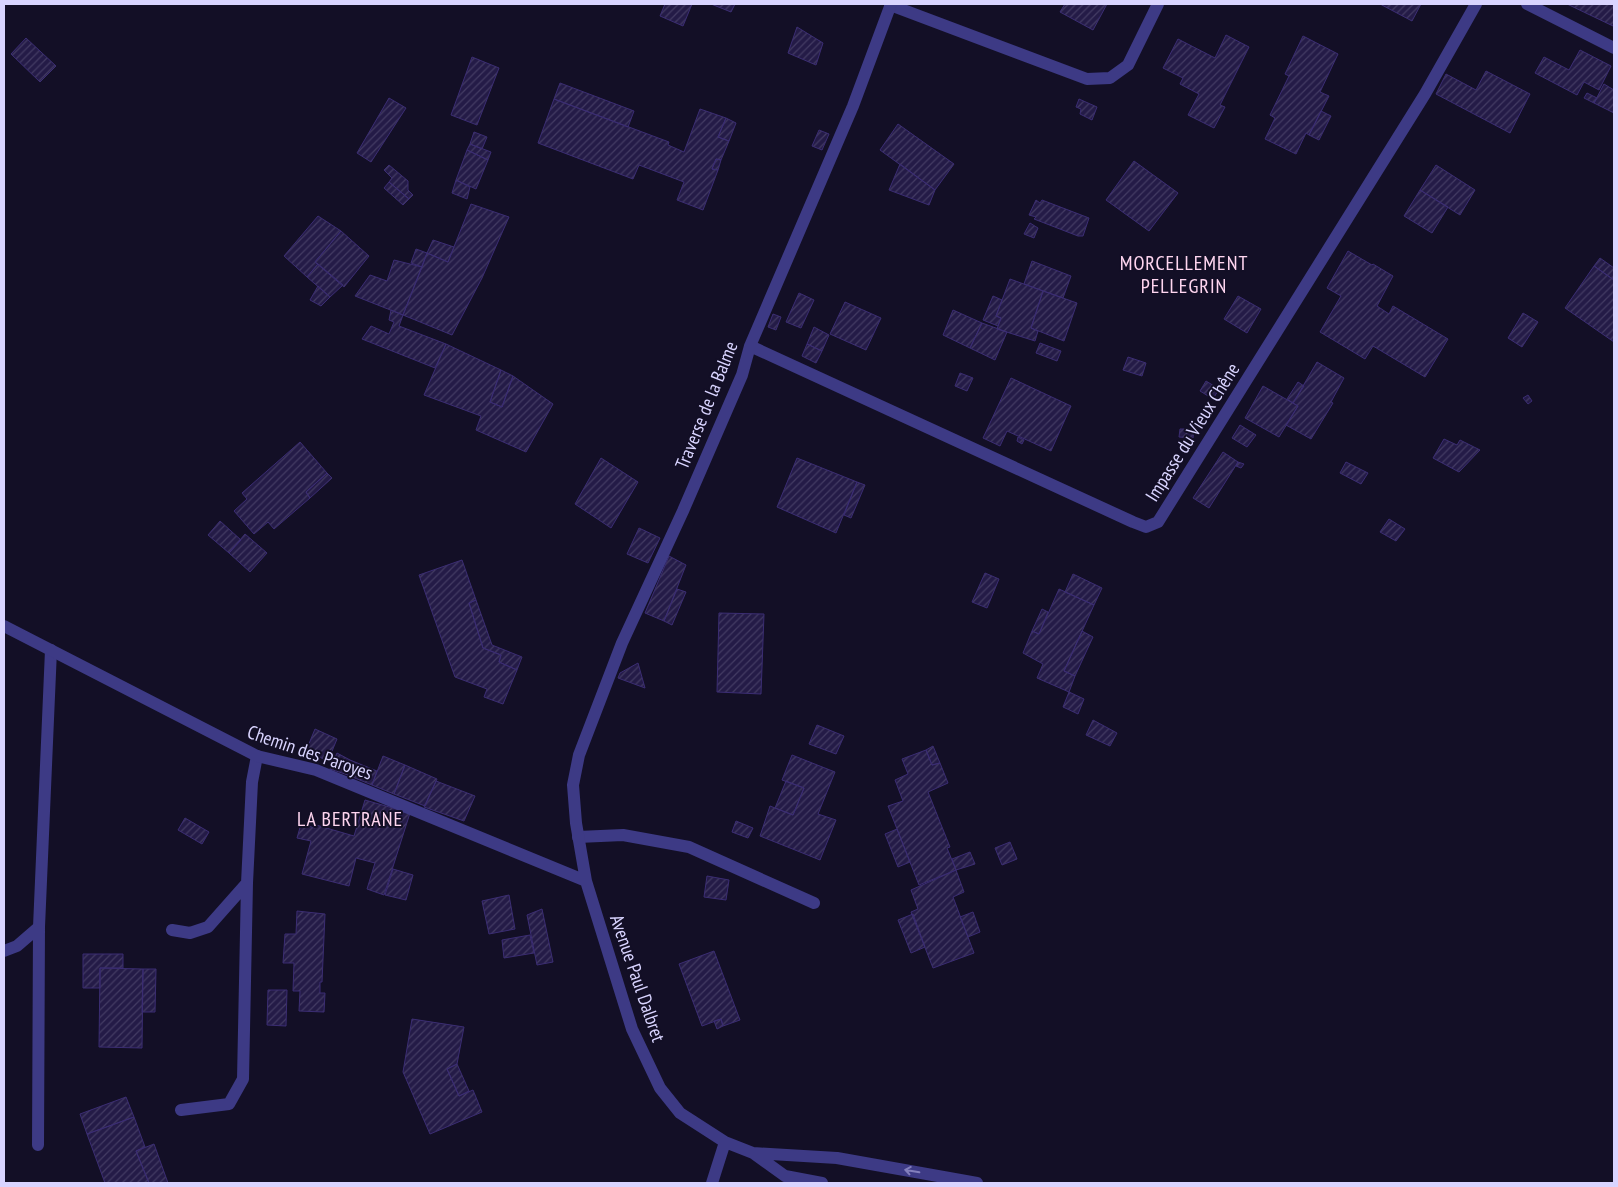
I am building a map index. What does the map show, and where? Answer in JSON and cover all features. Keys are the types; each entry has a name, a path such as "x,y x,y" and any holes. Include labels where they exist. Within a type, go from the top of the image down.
{"street":[{"path":"890,5 1087,79 1110,78 1128,65 1158,4"},
{"name":"Impasse du Vieux Chêne","path":"750,346 1132,522 1146,527 1158,522 1424,94 1476,4"},
{"path":"1527,4 1614,48"},
{"name":"Traverse de la Balme","path":"576,823 573,785 583,747 622,643 742,374 750,346 853,106 890,5"},
{"name":"Chemin des Paroyes","path":"4,626 257,756 316,770 586,881"},
{"path":"38,1145 39,927 52,650"},
{"path":"181,1110 229,1104 243,1079 247,883 252,782 257,756"},
{"name":"Avenue Paul Dalbret","path":"576,823 586,881 632,1029 660,1088 680,1113 725,1142 753,1153 785,1176 822,1183"},
{"path":"578,837 623,835 688,847 814,903"},
{"path":"172,930 190,933 208,927 247,883"},
{"path":"4,951 17,946 39,927"},
{"path":"712,1183 725,1142"},
{"name":"Avenue Paul Dalbret","path":"753,1153 837,1158 977,1183"}],"building":[{"path":"665,4 692,4 683,26 660,16"},
{"path":"711,4 735,4 731,12"},
{"path":"1065,4 1107,4 1093,30 1060,12"},
{"path":"1380,4 1421,4 1412,21"},
{"path":"1567,4 1614,4 1614,24 1613,26"},
{"path":"797,27 823,43 816,65 788,53"},
{"path":"1226,35 1249,47 1220,105 1225,107 1214,128 1188,115 1199,94 1180,84 1183,78 1163,68 1178,39 1215,58"},
{"path":"1303,36 1338,54 1320,92 1329,96 1309,135 1306,133 1296,154 1265,139 1275,118 1270,115 1289,76 1285,74"},
{"path":"26,38 56,66 40,82 11,54"},
{"path":"1580,50 1611,66 1599,90 1584,82 1577,95 1535,73 1544,57 1569,70"},
{"path":"472,57 499,68 477,125 451,115"},
{"path":"1486,71 1530,94 1510,133 1436,94 1446,74 1476,90"},
{"path":"560,83 634,111 628,127 554,99"},
{"path":"1604,84 1614,90 1614,113 1594,103"},
{"path":"1587,93 1597,98 1594,103 1584,98"},
{"path":"389,98 406,108 371,162 357,153"},
{"path":"554,99 669,142 668,145 684,152 700,109 726,118 718,137 729,141 721,160 716,159 712,169 718,170 703,210 677,200 684,182 639,165 633,179 538,143"},
{"path":"1079,99 1097,107 1092,120 1080,114 1081,109 1076,107"},
{"path":"1321,111 1331,116 1319,140 1309,135"},
{"path":"726,118 736,123 729,141 718,137"},
{"path":"898,124 954,164 935,190 880,150"},
{"path":"819,130 829,134 822,150 812,146"},
{"path":"474,132 487,137 482,149 470,144"},
{"path":"470,144 491,152 488,160 467,150"},
{"path":"467,150 488,160 476,189 456,180"},
{"path":"716,159 721,160 718,170 712,169"},
{"path":"1134,161 1178,193 1149,231 1106,200"},
{"path":"900,164 935,190 929,205 889,190"},
{"path":"389,165 408,181 408,190 413,195 409,199 389,182 392,178 384,170"},
{"path":"1436,165 1475,190 1460,215 1420,190"},
{"path":"456,180 470,187 467,199 452,193"},
{"path":"389,182 409,199 403,205 384,188"},
{"path":"1420,190 1448,207 1432,233 1404,216"},
{"path":"1036,200 1040,203 1042,200 1089,218 1083,236 1078,236 1034,219 1036,217 1029,215"},
{"path":"471,204 509,217 482,278 452,335 403,315 427,253 448,262"},
{"path":"318,216 341,231 315,262 318,264 307,277 284,256"},
{"path":"1030,223 1038,228 1034,238 1024,234"},
{"path":"341,231 369,256 344,287 315,262"},
{"path":"433,240 454,247 448,262 427,253"},
{"path":"416,249 427,253 422,267 411,263"},
{"path":"1348,251 1393,276 1377,306 1389,314 1393,306 1448,339 1425,377 1373,346 1365,359 1320,332 1341,296 1327,288"},
{"path":"1600,258 1614,268 1614,280 1594,266"},
{"path":"394,260 422,267 403,315 355,296 370,275 387,281"},
{"path":"1032,261 1071,276 1063,298 1024,284"},
{"path":"318,264 343,285 330,297 307,277"},
{"path":"1594,266 1614,280 1614,342 1565,308"},
{"path":"1010,279 1043,291 1031,328 1038,331 1035,341 997,329 1001,318 996,316"},
{"path":"318,286 330,297 321,306 310,300"},
{"path":"1043,291 1077,303 1064,341 1031,328"},
{"path":"799,293 814,300 801,328 786,322"},
{"path":"993,296 1002,300 996,316 1001,318 998,326 983,320"},
{"path":"1238,296 1261,309 1247,333 1224,319"},
{"path":"845,302 881,318 866,350 830,334"},
{"path":"391,310 403,315 399,326 446,344 435,368 362,339 371,326 389,334 394,322 389,320"},
{"path":"953,310 982,323 970,348 943,335"},
{"path":"1523,313 1538,322 1522,347 1508,338"},
{"path":"773,314 781,317 776,330 768,327"},
{"path":"982,323 1007,332 995,360 970,348"},
{"path":"814,327 829,335 822,351 807,344"},
{"path":"1040,343 1061,351 1057,361 1036,353"},
{"path":"446,344 501,370 490,402 502,407 513,376 553,404 526,452 476,430 481,416 424,395"},
{"path":"807,344 822,351 816,363 802,356"},
{"path":"1128,357 1146,363 1142,376 1123,370"},
{"path":"1317,362 1344,378 1331,402 1333,403 1311,439 1286,425 1298,406 1293,403"},
{"path":"501,370 513,376 502,407 490,402"},
{"path":"960,373 973,378 967,391 955,386"},
{"path":"1011,378 1071,406 1051,451 1007,431 1000,446 983,438"},
{"path":"1206,381 1219,389 1213,399 1200,391"},
{"path":"1298,382 1304,386 1293,403 1287,399"},
{"path":"1263,386 1298,406 1279,437 1245,418"},
{"path":"1528,395 1532,401 1528,404 1523,398"},
{"path":"1240,425 1256,435 1247,447 1232,438"},
{"path":"1180,429 1194,429 1193,438 1179,437"},
{"path":"1018,437 1024,440 1022,444 1017,441"},
{"path":"1444,439 1457,445 1460,440 1480,450 1459,472 1433,458"},
{"path":"300,442 327,473 306,492 310,498 274,529 268,522 254,534 234,511 247,499 242,493"},
{"path":"1223,452 1238,462 1209,508 1193,498"},
{"path":"601,458 638,482 611,528 575,504"},
{"path":"797,458 857,482 836,533 777,507"},
{"path":"1238,462 1244,464 1241,468 1236,466"},
{"path":"1346,462 1368,473 1361,484 1340,473"},
{"path":"327,473 332,478 310,498 306,492"},
{"path":"857,482 865,485 851,518 844,515"},
{"path":"1389,519 1405,529 1396,541 1380,532"},
{"path":"220,521 241,540 229,553 208,535"},
{"path":"639,528 660,538 648,563 627,554"},
{"path":"245,534 267,553 250,572 229,553"},
{"path":"669,556 686,565 664,621 645,613"},
{"path":"462,560 476,600 469,603 483,648 501,655 499,662 517,670 503,704 484,697 487,689 455,677 419,575"},
{"path":"985,573 999,579 987,608 972,602"},
{"path":"1073,574 1102,588 1094,605 1065,592"},
{"path":"677,589 686,592 672,625 664,621"},
{"path":"1059,589 1094,605 1064,671 1075,676 1069,692 1037,678 1043,664 1023,653 1032,631 1039,634"},
{"path":"476,600 492,645 522,657 517,670 499,662 501,655 483,648 469,603"},
{"path":"1042,609 1048,612 1039,634 1032,631"},
{"path":"719,613 764,614 761,694 717,692"},
{"path":"1082,631 1093,637 1075,676 1064,671"},
{"path":"638,663 645,688 618,678 620,673"},
{"path":"1069,692 1084,699 1078,714 1063,707"},
{"path":"1093,720 1117,733 1110,746 1086,735"},
{"path":"817,725 844,736 836,754 809,744"},
{"path":"315,729 337,739 328,761 306,751"},
{"path":"933,746 940,763 932,765 926,750"},
{"path":"926,750 932,765 940,763 948,783 928,792 950,847 947,848 956,870 919,885 888,806 903,801 895,780 908,774 902,759"},
{"path":"337,753 350,760 345,774 330,769"},
{"path":"792,755 835,772 818,814 836,820 820,860 760,836 770,806 793,815 804,788 782,780"},
{"path":"383,756 405,765 394,794 372,785"},
{"path":"350,760 377,771 372,785 345,774"},
{"path":"405,765 437,779 425,806 394,794"},
{"path":"436,781 475,796 464,821 424,807"},
{"path":"786,781 804,788 793,815 775,808"},
{"path":"365,800 410,813 384,895 367,889 375,863 356,858 349,886 302,874 311,841 297,838 301,824 315,828 316,825 354,836"},
{"path":"185,818 209,832 202,844 178,830"},
{"path":"736,821 753,828 748,838 732,832"},
{"path":"897,829 910,862 898,867 885,834"},
{"path":"1010,842 1017,859 1002,865 995,848"},
{"path":"970,852 975,864 956,870 952,859"},
{"path":"393,869 413,875 406,900 385,895"},
{"path":"956,870 964,892 953,897 974,953 933,968 911,912 918,909 911,890"},
{"path":"707,876 729,880 726,900 704,897"},
{"path":"509,895 515,929 489,934 482,901"},
{"path":"542,909 553,962 537,965 527,915"},
{"path":"297,911 325,914 322,982 320,982 320,993 325,993 324,1012 299,1011 300,991 293,991 294,963 283,963 285,934 296,934"},
{"path":"973,912 980,932 968,937 960,917"},
{"path":"913,914 925,947 911,953 898,920"},
{"path":"530,935 534,953 504,958 502,940"},
{"path":"714,951 740,1020 723,1026 721,1019 702,1026 679,964"},
{"path":"83,954 123,954 123,968 100,968 100,988 83,988"},
{"path":"100,968 143,969 142,1048 99,1047"},
{"path":"143,969 156,969 155,1012 142,1012"},
{"path":"268,990 287,990 286,1026 267,1025"},
{"path":"412,1019 464,1027 457,1064 447,1069 459,1096 473,1090 482,1112 430,1134 403,1072"},
{"path":"721,1019 723,1026 717,1029 714,1021"},
{"path":"457,1064 469,1091 459,1096 447,1069"},
{"path":"126,1097 134,1117 87,1134 80,1114"},
{"path":"134,1117 145,1147 136,1151 149,1183 105,1183 87,1134"},
{"path":"154,1144 168,1183 149,1183 136,1151"}],"district":[{"name":"MORCELLEMENT PELLEGRIN","path":"1184,274"},
{"name":"LA BERTRANE","path":"350,819"}]}
